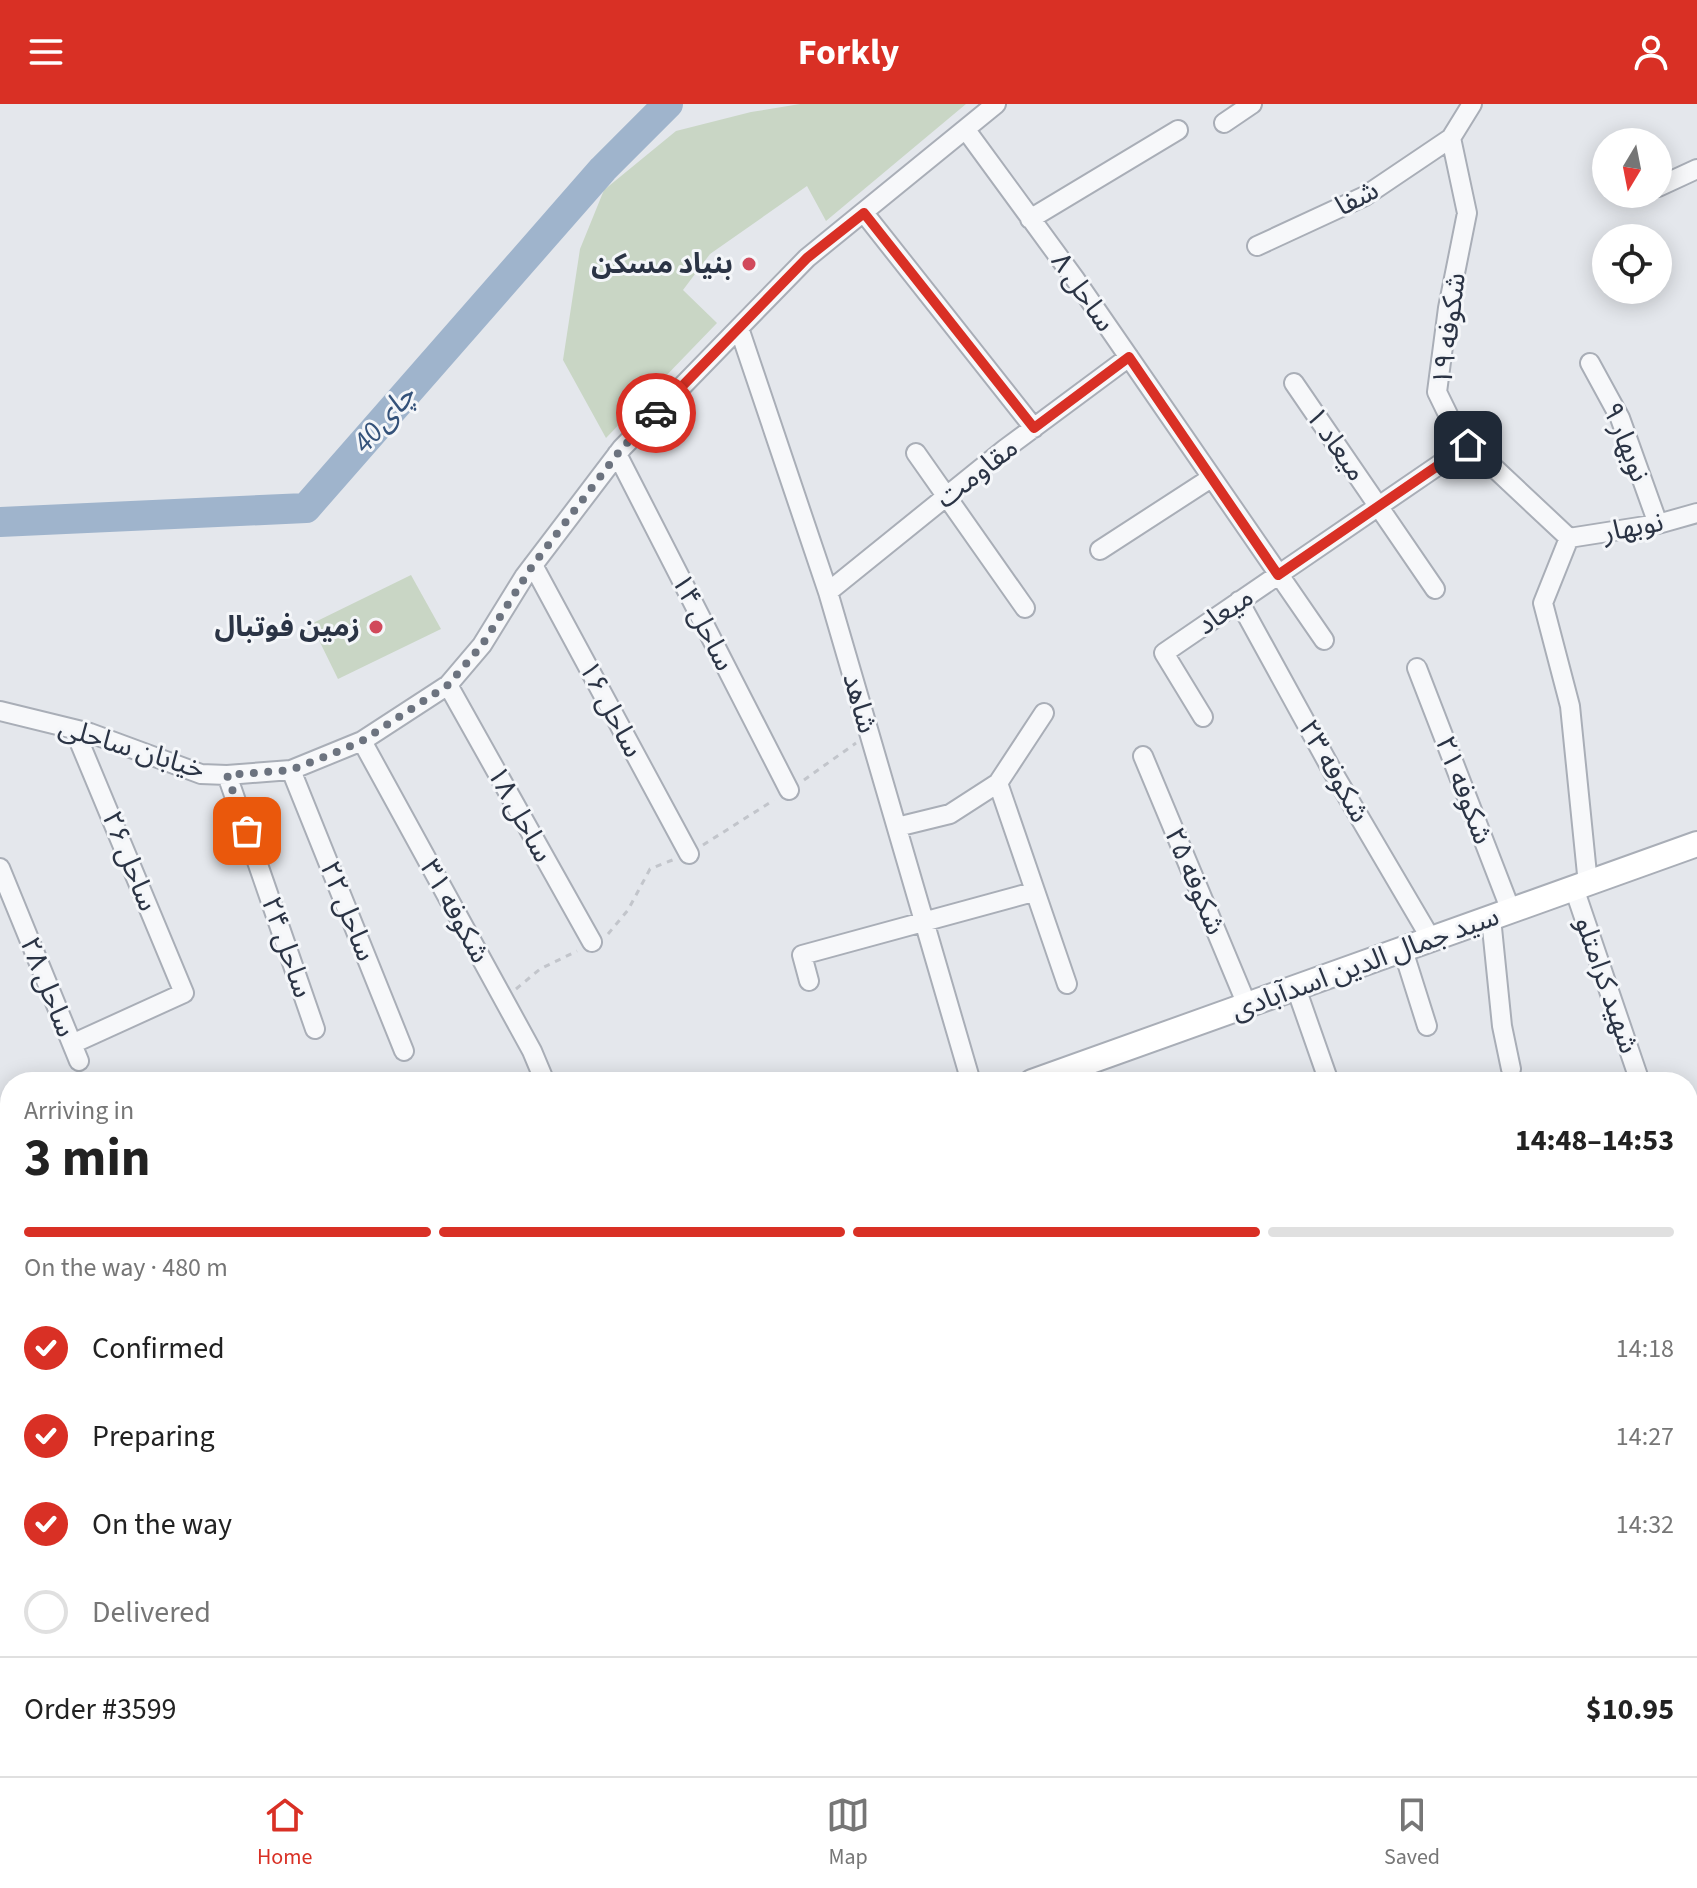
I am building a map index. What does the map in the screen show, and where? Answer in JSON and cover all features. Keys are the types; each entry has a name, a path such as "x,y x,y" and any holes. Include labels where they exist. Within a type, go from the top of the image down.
{"main road":[{"name":"سید جمال الدین اسدآبادی","path":"1060,1072 1697,844"}],"street":[{"name":"خیابان ساحلی","path":"0,711 74,729 201,774 291,770 362,741 448,685 482,645 533,565 617,454 807,258 996,104"},
{"path":"1224,123 1252,104"},
{"path":"1451,138 1472,104"},
{"name":"ساحل ۸","path":"966,130 1129,357 1324,640"},
{"path":"1030,219 1178,130"},
{"name":"شفا","path":"1257,246 1365,196 1451,138"},
{"name":"شکوفه ۱۹","path":"1451,138 1467,213 1448,308 1437,392 1457,433 1569,538"},
{"path":"1672,181 1697,169"},
{"path":"864,213 1034,428"},
{"name":"شاهد","path":"739,328 828,592 968,1072"},
{"name":"مقاومت","path":"828,592 1034,428 1129,357"},
{"name":"نوبهار ۹","path":"1590,363 1620,418 1658,524"},
{"name":"میعاد ۱","path":"1294,383 1435,589"},
{"name":"میعاد","path":"1203,717 1164,653 1468,445"},
{"path":"916,453 1025,608"},
{"name":"ساحل ۱۴","path":"617,454 789,790"},
{"path":"1100,550 1211,478"},
{"name":"نوبهار","path":"1569,538 1658,524 1697,513"},
{"path":"1569,538 1543,603 1570,706 1581,886"},
{"name":"ساحل ۱۶","path":"533,565 689,854"},
{"name":"شکوفه ۲۳","path":"1239,601 1334,774 1431,939"},
{"name":"شکوفه ۲۱","path":"1417,668 1501,914 1502,1026 1511,1069"},
{"name":"ساحل ۱۸","path":"448,685 592,942"},
{"path":"897,827 950,814 998,783 1044,713"},
{"name":"ساحل ۲۶","path":"74,729 184,993 75,1053"},
{"name":"شکوفه ۳۱","path":"362,741 541,1072"},
{"name":"شکوفه ۲۵","path":"1143,756 1247,1005"},
{"name":"ساحل ۲۲","path":"291,770 404,1051"},
{"name":"ساحل ۲۴","path":"227,775 315,1029"},
{"path":"998,783 1067,984"},
{"name":"ساحل ۲۸","path":"0,868 75,1053"},
{"name":"شهید کرامتلو","path":"1581,886 1637,1072"},
{"path":"809,981 802,955 1033,892"},
{"path":"1403,950 1427,1026"},
{"path":"1296,988 1325,1072"}],"green space":[{"path":"800,104 966,104 826,221 807,186 710,254 683,290 717,323 606,438 563,360 580,249 604,190 676,131 751,112"},
{"name":"زمین فوتبال","path":"411,575 441,629 338,679 311,624"}],"waterway":[{"name":"40چای","path":"0,522 306,508 603,169 668,104"}],"way so far":[{"path":"247,831 227,775 291,770 339,751 362,741 448,685 482,645 524,577 622,448 656,413"}],"place":[{"name":"بنیاد مسکن","path":"749,264"},
{"name":"زمین فوتبال","path":"376,627"}],"route":[{"path":"656,413 807,258 864,213 1034,428 1129,357 1278,575 1468,445"}]}
